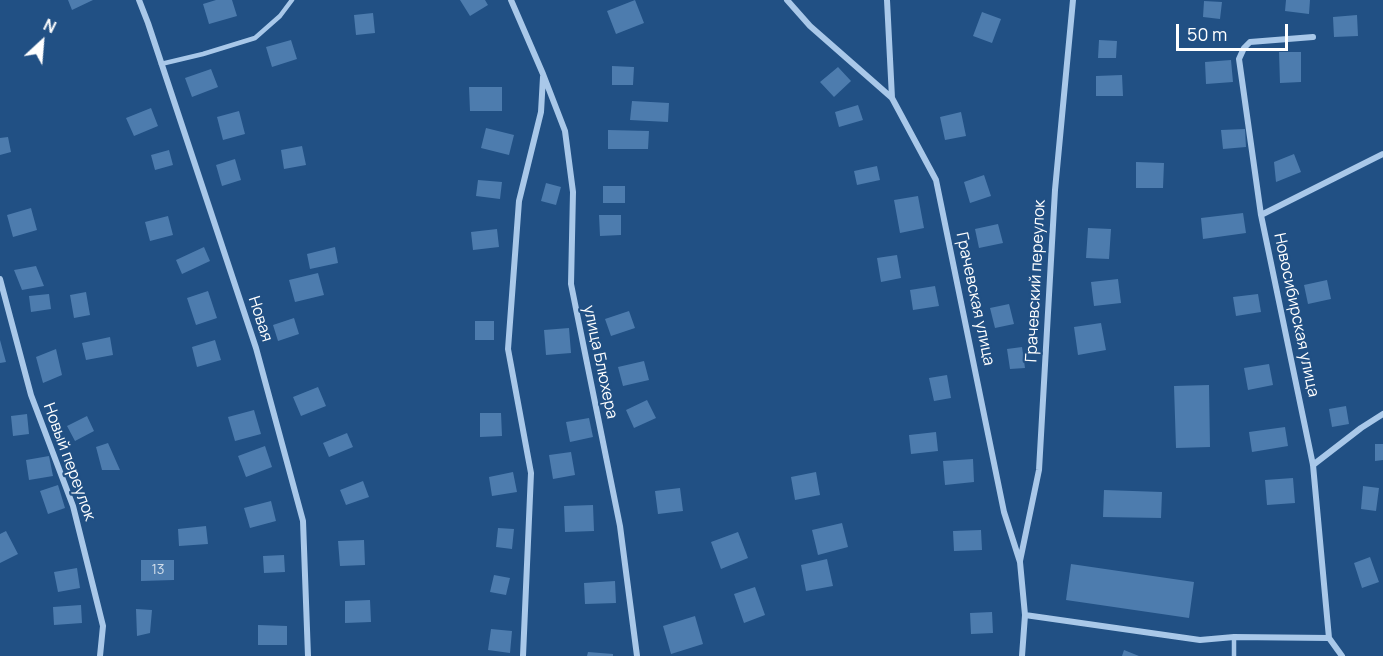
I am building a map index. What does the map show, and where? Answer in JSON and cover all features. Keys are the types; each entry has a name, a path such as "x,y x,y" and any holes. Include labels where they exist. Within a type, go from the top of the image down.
{"street":[{"name":"Новая","path":"139,0 256,348 303,521 308,656"},
{"name":"улица Блюхера","path":"511,0 565,131 573,192 571,284 620,526 637,656"},
{"name":"Грачевская улица","path":"787,0 810,26 892,98 936,180 1004,512 1020,562 1025,615 1022,656"},
{"path":"887,0 892,98"},
{"name":"Грачевский переулок","path":"1020,562 1039,470 1055,189 1073,0"},
{"name":"Новосибирская улица","path":"1313,37 1250,42 1239,59 1261,215 1313,465 1329,638"},
{"name":"улица Блюхера","path":"523,656 531,473 508,349 519,201 541,112 543,74"},
{"path":"1261,215 1383,154"},
{"name":"Новый переулок","path":"0,279 31,395 74,506 103,626 100,656"},
{"path":"1313,465 1383,414"},
{"path":"1025,615 1200,640 1234,636 1329,638 1342,656"}],"lane":[{"path":"161,64 255,38 280,16 292,0"},
{"path":"1234,636 1234,656"}],"building":[{"path":"68,0 93,0 72,10"},
{"path":"216,0 232,0 237,16 209,24 203,4"},
{"path":"460,0 485,0 488,5 470,16"},
{"path":"635,0 644,23 616,34 607,11"},
{"path":"1286,0 1310,0 1309,14 1285,11"},
{"path":"1204,1 1222,2 1220,19 1203,17"},
{"path":"982,12 1001,19 992,43 973,36"},
{"path":"373,13 375,33 356,35 354,15"},
{"path":"1357,15 1358,36 1334,37 1333,17"},
{"path":"291,40 297,59 272,67 266,47"},
{"path":"1099,40 1117,41 1116,58 1098,58"},
{"path":"1279,52 1301,52 1301,82 1280,83"},
{"path":"1231,60 1233,82 1206,84 1205,62"},
{"path":"612,66 634,67 633,85 612,85"},
{"path":"838,67 851,81 834,97 820,82"},
{"path":"211,69 218,87 192,97 185,78"},
{"path":"1122,75 1123,96 1096,96 1096,76"},
{"path":"469,87 502,87 502,111 470,111"},
{"path":"632,101 669,103 668,122 630,120"},
{"path":"858,105 863,120 839,127 835,112"},
{"path":"151,108 158,126 134,136 126,118"},
{"path":"239,111 245,134 223,140 217,117"},
{"path":"961,112 966,136 945,140 940,117"},
{"path":"486,128 514,135 509,155 481,148"},
{"path":"1245,129 1246,147 1223,149 1221,130"},
{"path":"608,130 649,131 648,149 608,149"},
{"path":"8,137 11,152 0,155 0,138"},
{"path":"302,146 306,165 284,169 281,150"},
{"path":"169,150 173,165 155,170 151,155"},
{"path":"1294,154 1301,172 1276,182 1274,162"},
{"path":"235,159 241,180 222,186 216,165"},
{"path":"1136,162 1164,163 1163,188 1136,188"},
{"path":"877,166 880,180 857,185 854,171"},
{"path":"984,175 991,196 970,203 964,182"},
{"path":"478,180 502,182 500,199 476,196"},
{"path":"546,183 561,187 556,205 541,201"},
{"path":"603,186 625,186 625,203 603,203"},
{"path":"918,196 924,228 900,233 894,200"},
{"path":"31,208 37,230 13,237 7,215"},
{"path":"1243,213 1246,233 1203,239 1201,218"},
{"path":"599,215 621,215 621,235 600,236"},
{"path":"168,216 173,235 150,241 145,222"},
{"path":"998,224 1003,243 979,248 975,229"},
{"path":"1088,228 1111,229 1109,259 1086,258"},
{"path":"497,229 499,247 473,250 471,232"},
{"path":"204,247 210,261 182,274 176,260"},
{"path":"335,247 338,263 310,269 307,254"},
{"path":"897,255 901,278 881,282 877,258"},
{"path":"36,266 44,286 22,290 14,270"},
{"path":"318,273 324,295 295,302 289,280"},
{"path":"1118,279 1121,303 1094,306 1091,282"},
{"path":"1327,280 1331,299 1308,304 1304,285"},
{"path":"935,286 939,306 913,310 910,290"},
{"path":"208,291 217,318 196,325 187,298"},
{"path":"86,292 90,315 74,318 70,295"},
{"path":"49,294 51,309 31,312 29,296"},
{"path":"1258,294 1261,312 1236,316 1233,297"},
{"path":"1009,304 1014,324 995,328 990,308"},
{"path":"629,311 635,328 611,336 605,319"},
{"path":"294,318 299,334 278,341 273,325"},
{"path":"475,321 494,321 494,340 475,340"},
{"path":"1101,323 1106,350 1078,355 1074,327"},
{"path":"569,328 571,353 546,355 544,330"},
{"path":"110,337 113,355 86,360 82,343"},
{"path":"0,340 6,362 0,363"},
{"path":"215,340 221,360 197,367 192,347"},
{"path":"1022,347 1025,368 1010,369 1007,349"},
{"path":"56,349 62,375 43,383 36,357"},
{"path":"644,361 649,380 623,386 618,367"},
{"path":"1269,364 1273,385 1248,390 1244,368"},
{"path":"947,375 951,398 934,401 929,378"},
{"path":"1209,385 1210,447 1176,448 1174,386"},
{"path":"318,387 326,406 301,416 293,397"},
{"path":"647,400 656,418 634,428 626,410"},
{"path":"1346,406 1349,424 1332,427 1329,409"},
{"path":"254,410 261,434 235,441 228,417"},
{"path":"480,413 501,413 502,436 480,437"},
{"path":"27,414 29,434 13,436 11,416"},
{"path":"87,416 94,431 75,441 67,426"},
{"path":"589,418 593,437 570,442 566,422"},
{"path":"1285,427 1288,446 1252,452 1249,432"},
{"path":"936,432 938,451 911,454 909,435"},
{"path":"347,433 353,447 329,457 323,443"},
{"path":"108,443 120,470 102,470 96,447"},
{"path":"1375,444 1383,444 1383,460 1375,461"},
{"path":"265,446 272,467 246,477 238,456"},
{"path":"571,452 575,475 553,479 549,455"},
{"path":"49,456 53,476 29,480 26,460"},
{"path":"973,459 974,482 945,485 943,461"},
{"path":"513,472 517,492 492,496 489,477"},
{"path":"816,472 820,495 795,500 791,477"},
{"path":"1293,478 1295,503 1267,505 1265,480"},
{"path":"363,481 369,497 346,505 340,490"},
{"path":"58,485 65,508 48,514 40,491"},
{"path":"1363,486 1379,488 1376,511 1361,509"},
{"path":"680,488 683,511 658,514 655,491"},
{"path":"1104,490 1162,492 1161,518 1103,517"},
{"path":"271,501 276,521 250,528 244,508"},
{"path":"593,505 594,531 565,532 564,506"},
{"path":"842,523 848,547 818,555 812,530"},
{"path":"206,526 208,544 179,546 178,529"},
{"path":"498,528 514,529 512,549 496,547"},
{"path":"981,530 982,550 954,551 953,531"},
{"path":"6,531 18,554 0,563 0,534"},
{"path":"738,532 748,558 721,569 711,542"},
{"path":"364,540 365,565 340,566 338,541"},
{"path":"284,555 285,572 264,573 263,556"},
{"path":"1370,557 1379,582 1362,588 1354,563"},
{"path":"827,559 833,586 806,591 801,565"},
{"path":"141,560 174,560 174,580 141,581"},
{"path":"1071,564 1194,582 1189,618 1066,600"},
{"path":"77,568 80,588 58,592 54,572"},
{"path":"494,575 510,578 506,595 490,592"},
{"path":"615,581 616,603 585,604 584,583"},
{"path":"755,587 765,615 744,623 734,594"},
{"path":"370,600 371,622 345,623 345,601"},
{"path":"81,605 82,623 54,625 53,607"},
{"path":"136,609 152,610 150,633 137,636"},
{"path":"992,612 993,633 971,634 970,613"},
{"path":"695,616 703,644 671,654 663,626"},
{"path":"258,625 287,626 287,645 258,645"},
{"path":"491,629 512,631 510,653 488,650"},
{"path":"1124,650 1139,656 1122,656"},
{"path":"588,652 613,654 613,656 587,656"}]}
